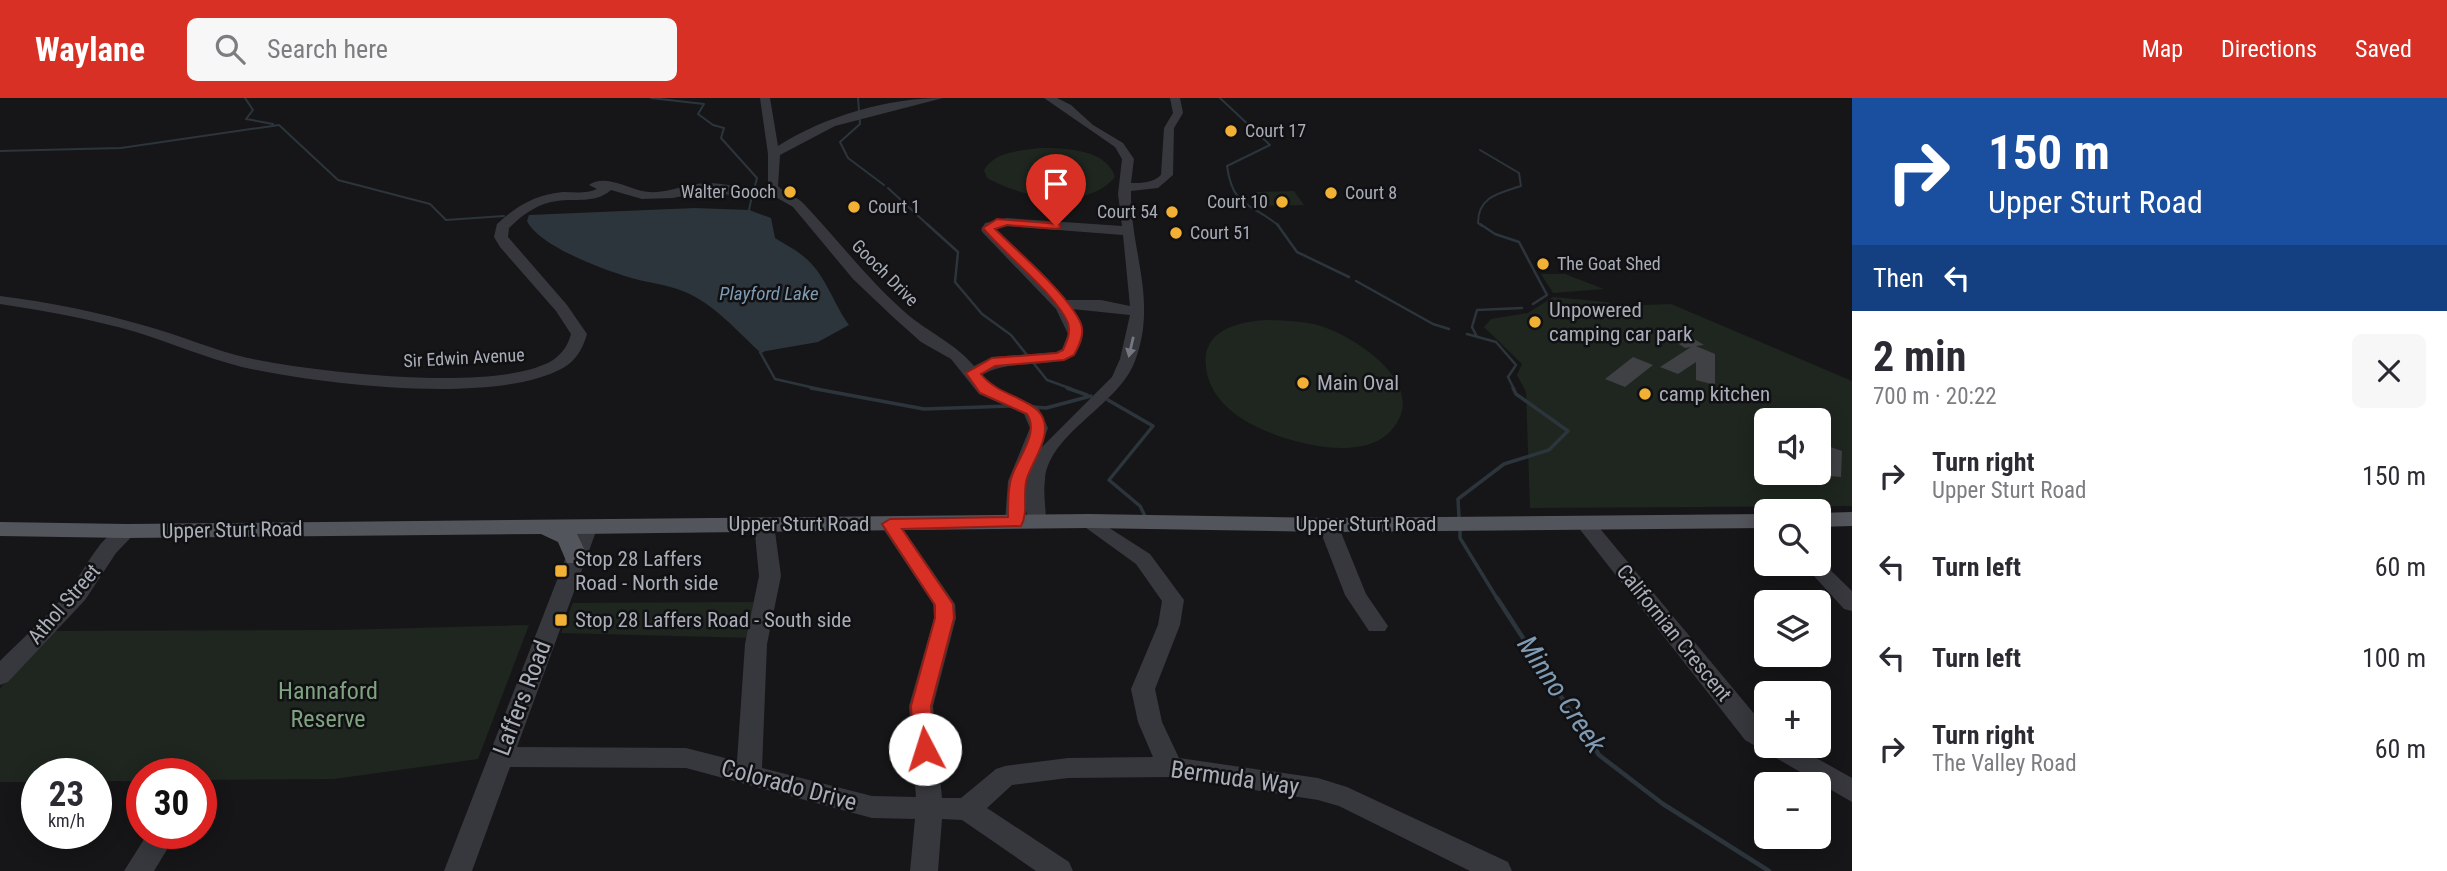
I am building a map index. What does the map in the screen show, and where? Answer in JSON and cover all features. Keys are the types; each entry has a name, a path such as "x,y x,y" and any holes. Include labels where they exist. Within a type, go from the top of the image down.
{"main road":[{"path":"1831,520 1852,519"},
{"name":"Upper Sturt Road","path":"0,528 127,531 1089,521 1328,525 1754,521"},
{"path":"543,527 560,531 571,540 576,557"}],"street":[{"path":"765,98 774,154 772,186 776,192"},
{"path":"774,154 810,134 860,116 906,102 938,98"},
{"path":"1026,522 1040,463 1056,440 1119,379 1128,359 1138,312 1126,187 1128,159 1119,145 1089,127 1065,102 1049,98"},
{"path":"1126,187 1150,187 1163,181 1167,175 1169,128 1178,113 1175,98"},
{"path":"770,132 810,134"},
{"name":"Sir Edwin Avenue","path":"0,300 55,307 142,330 243,362 282,369 387,381 513,378 538,373 565,360 576,347 579,334 576,325 507,247 500,233 512,216 523,208 567,196 587,197 607,187 661,195 707,187 747,194 776,192"},
{"name":"Gooch Drive","path":"776,192 797,204 858,276 927,339 957,356 985,390 1032,411 1038,419 1037,438 1018,481 1026,522"},
{"path":"973,373 992,362 1033,359 1069,352 1076,334 1074,323 1062,304 988,230 990,226 1007,222 1039,227 1069,226 1129,231"},
{"path":"1062,304 1101,304 1138,312"},
{"path":"1089,521 1143,559 1173,600 1169,625 1143,689 1150,722 1170,767"},
{"name":"Californian Crescent","path":"1585,523 1754,733"},
{"path":"749,774 756,644 770,576 764,524"},
{"path":"890,524 944,604 945,618 921,706 930,808 924,871"},
{"path":"1328,525 1356,595 1377,626"},
{"name":"Laffers Road","path":"458,871 588,526"},
{"name":"Athol Street","path":"0,676 77,595 109,548 127,531"},
{"path":"1825,576 1852,604"},
{"name":"Colorado Drive","path":"500,757 686,758 872,807 967,809"},
{"path":"1796,758 1852,790"},
{"name":"Bermuda Way","path":"967,809 1005,776 1069,768 1170,767 1318,789 1347,798 1498,871"},
{"path":"967,809 1059,871"},
{"path":"138,871 152,849"}],"green space":[{"path":"1040,148 1084,152 1103,161 1111,168 1115,177 1103,188 1088,195 1071,198 1053,198 1017,191 987,178 984,170 1001,155"},
{"path":"1294,191 1304,205 1265,206 1256,192"},
{"path":"1541,274 1565,274 1604,289 1553,293"},
{"path":"1553,297 1607,302 1617,306 1671,304 1852,381 1852,506 1831,506 1831,499 1754,499 1754,507 1530,508 1526,392 1517,375 1522,364 1484,327 1491,319 1528,313"},
{"name":"Main Oval","path":"1268,320 1321,326 1352,340 1368,351 1395,379 1402,394 1402,410 1394,427 1382,438 1366,445 1329,447 1273,434 1232,412 1212,388 1206,367 1206,354 1216,336 1224,330 1245,323"},
{"path":"759,602 752,638 561,633 573,603"},
{"name":"Hannaford Reserve","path":"529,625 478,759 334,779 217,780 217,758 126,758 126,781 112,781 112,758 21,758 21,782 0,782 0,688 52,631 340,630"}],"water":[{"name":"Playford Lake","path":"695,208 749,210 771,218 775,238 811,263 849,325 818,342 760,352 725,319 695,297 671,287 617,273 572,255 544,239 527,221 529,215"}],"building":[{"path":"1681,331 1704,345 1696,346 1715,354 1715,385 1696,380 1696,362 1678,374 1660,367 1691,347 1685,348 1663,334"},
{"path":"1633,357 1653,365 1625,387 1605,379"},
{"path":"1831,447 1842,451 1841,477 1831,476"}],"waterway":[{"path":"245,98 253,110 246,119 273,124"},
{"path":"651,98 704,104 698,114 713,125 724,128 721,138 757,178 754,190"},
{"path":"858,98 860,124 840,142 848,158 884,185"},
{"name":"Minno Creek","path":"1220,98 1270,145 1227,166 1230,180 1239,198 1278,225"},
{"path":"0,151 121,148 279,125 338,180 430,204 446,220 504,216"},
{"path":"1480,150 1519,173 1521,186 1486,201 1479,214 1478,223 1482,226"},
{"path":"888,188 929,226"},
{"path":"752,196 749,210 752,214"},
{"path":"927,224 958,252 955,282 982,314 1011,335 1047,380 1072,389"},
{"path":"1480,224 1495,234 1519,242 1547,295 1533,304"},
{"name":"Minno Creek","path":"1278,225 1297,252 1349,277"},
{"name":"Minno Creek","path":"1356,281 1433,324 1449,329"},
{"path":"1477,337 1472,327 1477,310 1522,308"},
{"name":"Minno Creek","path":"1467,334 1477,337"},
{"name":"Minno Creek","path":"1477,337 1496,342 1516,365 1508,377 1514,389"},
{"path":"763,351 760,352 775,379 819,389"},
{"path":"811,388 924,409 1010,406"},
{"path":"1067,388 1087,395"},
{"name":"Minno Creek","path":"1459,517 1458,499 1504,464 1549,450 1568,431 1516,394 1513,388"},
{"path":"1034,407 1046,408 1091,396"},
{"path":"1108,400 1153,426 1109,480 1140,506 1145,516"},
{"name":"Minno Creek","path":"1460,531 1460,538 1498,600"},
{"name":"Minno Creek","path":"1497,598 1599,755 1663,804 1769,871"}],"place":[{"name":"Court 17","path":"1231,131"},
{"name":"Walter Gooch","path":"790,192"},
{"name":"Court 8","path":"1331,193"},
{"name":"Court 10","path":"1282,202"},
{"name":"Court 1","path":"854,207"},
{"name":"Court 54","path":"1172,212"},
{"name":"Court 51","path":"1176,233"},
{"name":"The Goat Shed","path":"1543,264"},
{"name":"Unpowered camping car park","path":"1535,322"},
{"name":"Main Oval","path":"1303,383"},
{"name":"camp kitchen","path":"1645,394"},
{"name":"Stop 28 Laffers Road - North side","path":"561,571"},
{"name":"Stop 28 Laffers Road - South side","path":"561,620"}],"route":[{"path":"925,749 921,706 945,618 944,604 890,524 1016,522 1018,481 1026,457 1037,438 1038,419 1032,411 985,390 973,373 992,362 1006,359 1059,357 1069,352 1076,334 1074,323 1062,304 1018,262 988,228 993,224 1007,222 1039,227 1056,226"}]}
